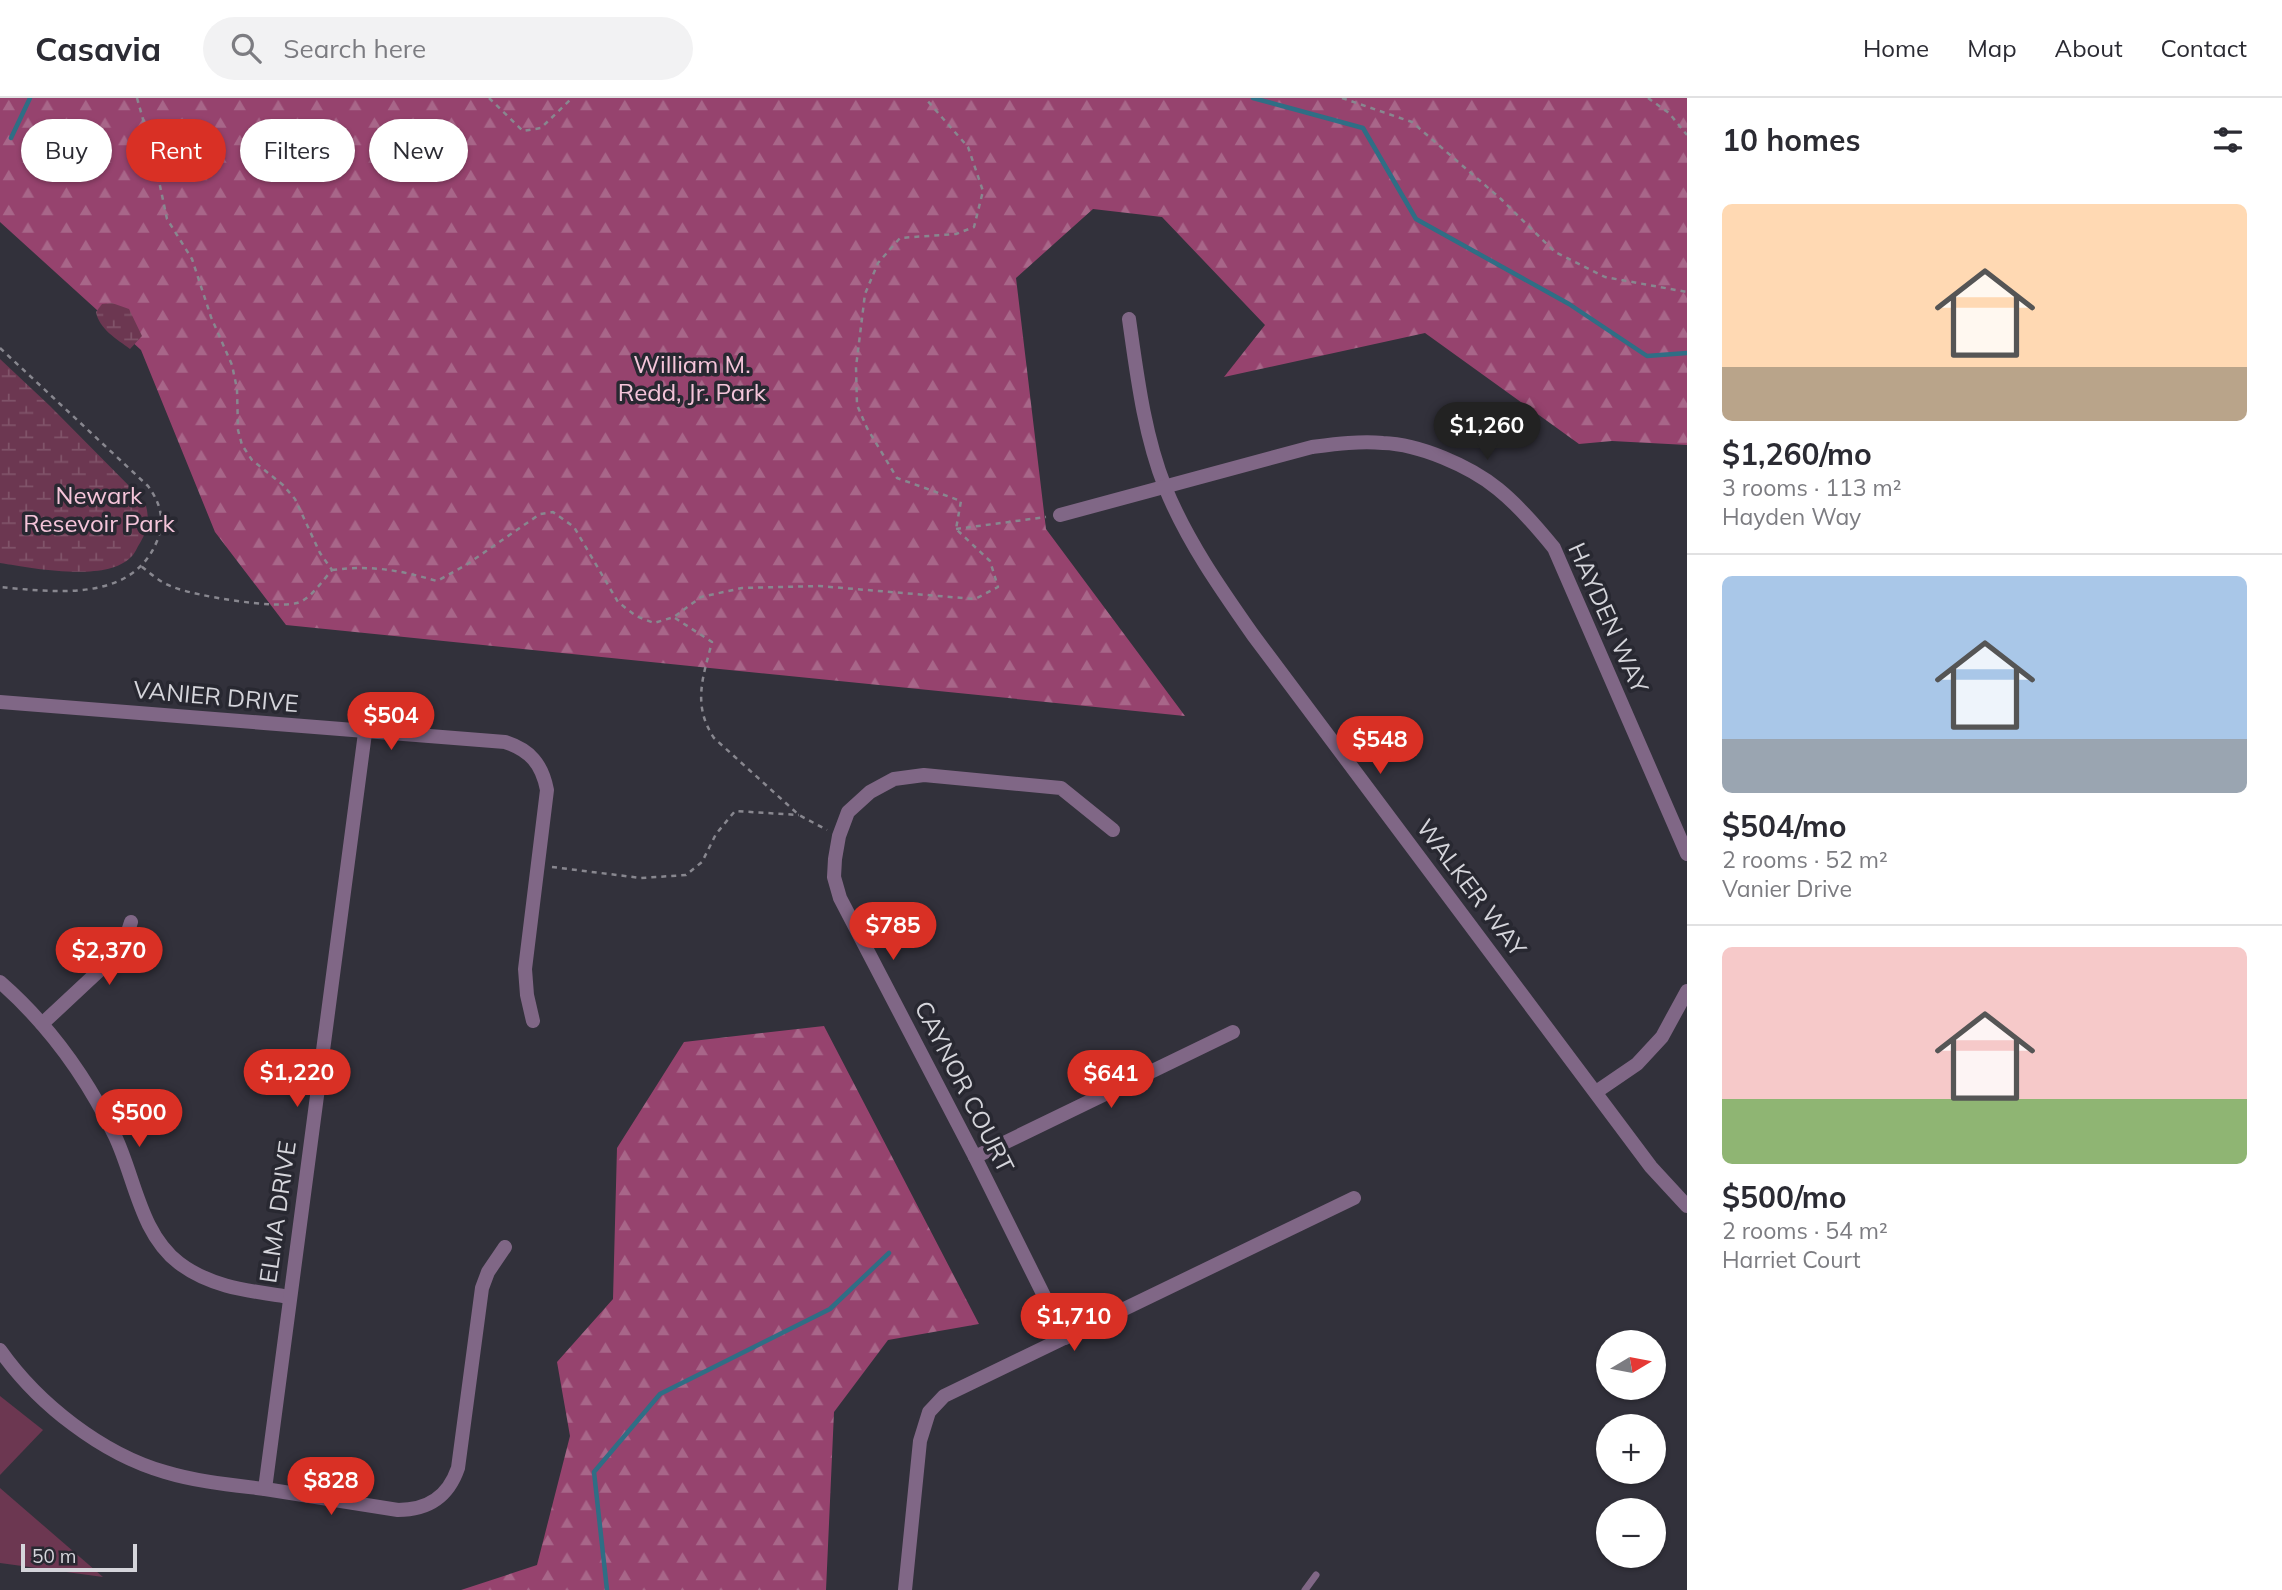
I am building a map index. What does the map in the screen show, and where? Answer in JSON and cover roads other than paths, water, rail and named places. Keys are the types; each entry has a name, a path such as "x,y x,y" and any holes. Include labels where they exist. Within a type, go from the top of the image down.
{"street":[{"name":"WALKER WAY","path":"1129,319 1145,418 1164,486 1196,550 1253,635 1651,1167 1687,1206"},
{"name":"HAYDEN WAY","path":"1059,515 1312,447 1386,443 1428,452 1458,465 1496,487 1526,514 1554,548 1687,854"},
{"name":"VANIER DRIVE","path":"0,702 505,743 529,754 541,770 547,790 525,969 533,1021"},
{"name":"ELMA DRIVE","path":"265,1489 365,733"},
{"name":"CAYNOR COURT","path":"1065,1338 841,898 835,877 835,859 839,836 848,812 870,792 894,779 924,775 1061,788 1113,830"},
{"path":"42,1024 117,954 124,944 131,922"},
{"path":"0,982 42,1024 69,1059 103,1114 126,1163 145,1216 164,1248 193,1272 214,1282 233,1288 290,1297"},
{"path":"1596,1092 1637,1064 1662,1037 1687,991"},
{"path":"975,1157 1233,1032"},
{"path":"905,1590 920,1441 929,1412 944,1396 1354,1198"},
{"path":"0,1350 25,1382 64,1418 110,1447 163,1472 221,1484 408,1510 429,1505 448,1491 458,1468 482,1288 488,1272 505,1247"}],"lane":[{"path":"1306,1590 1315,1575"}],"waterway":[{"path":"11,138 30,98"},
{"path":"1253,98 1363,128 1416,219 1569,304 1647,356 1687,353"},
{"path":"607,1590 594,1472 660,1394 830,1309 889,1253"}],"park label":[{"name":"William M. Redd, Jr. Park","path":"692,379"},
{"name":"Newark Resevoir Park","path":"99,510"}]}
